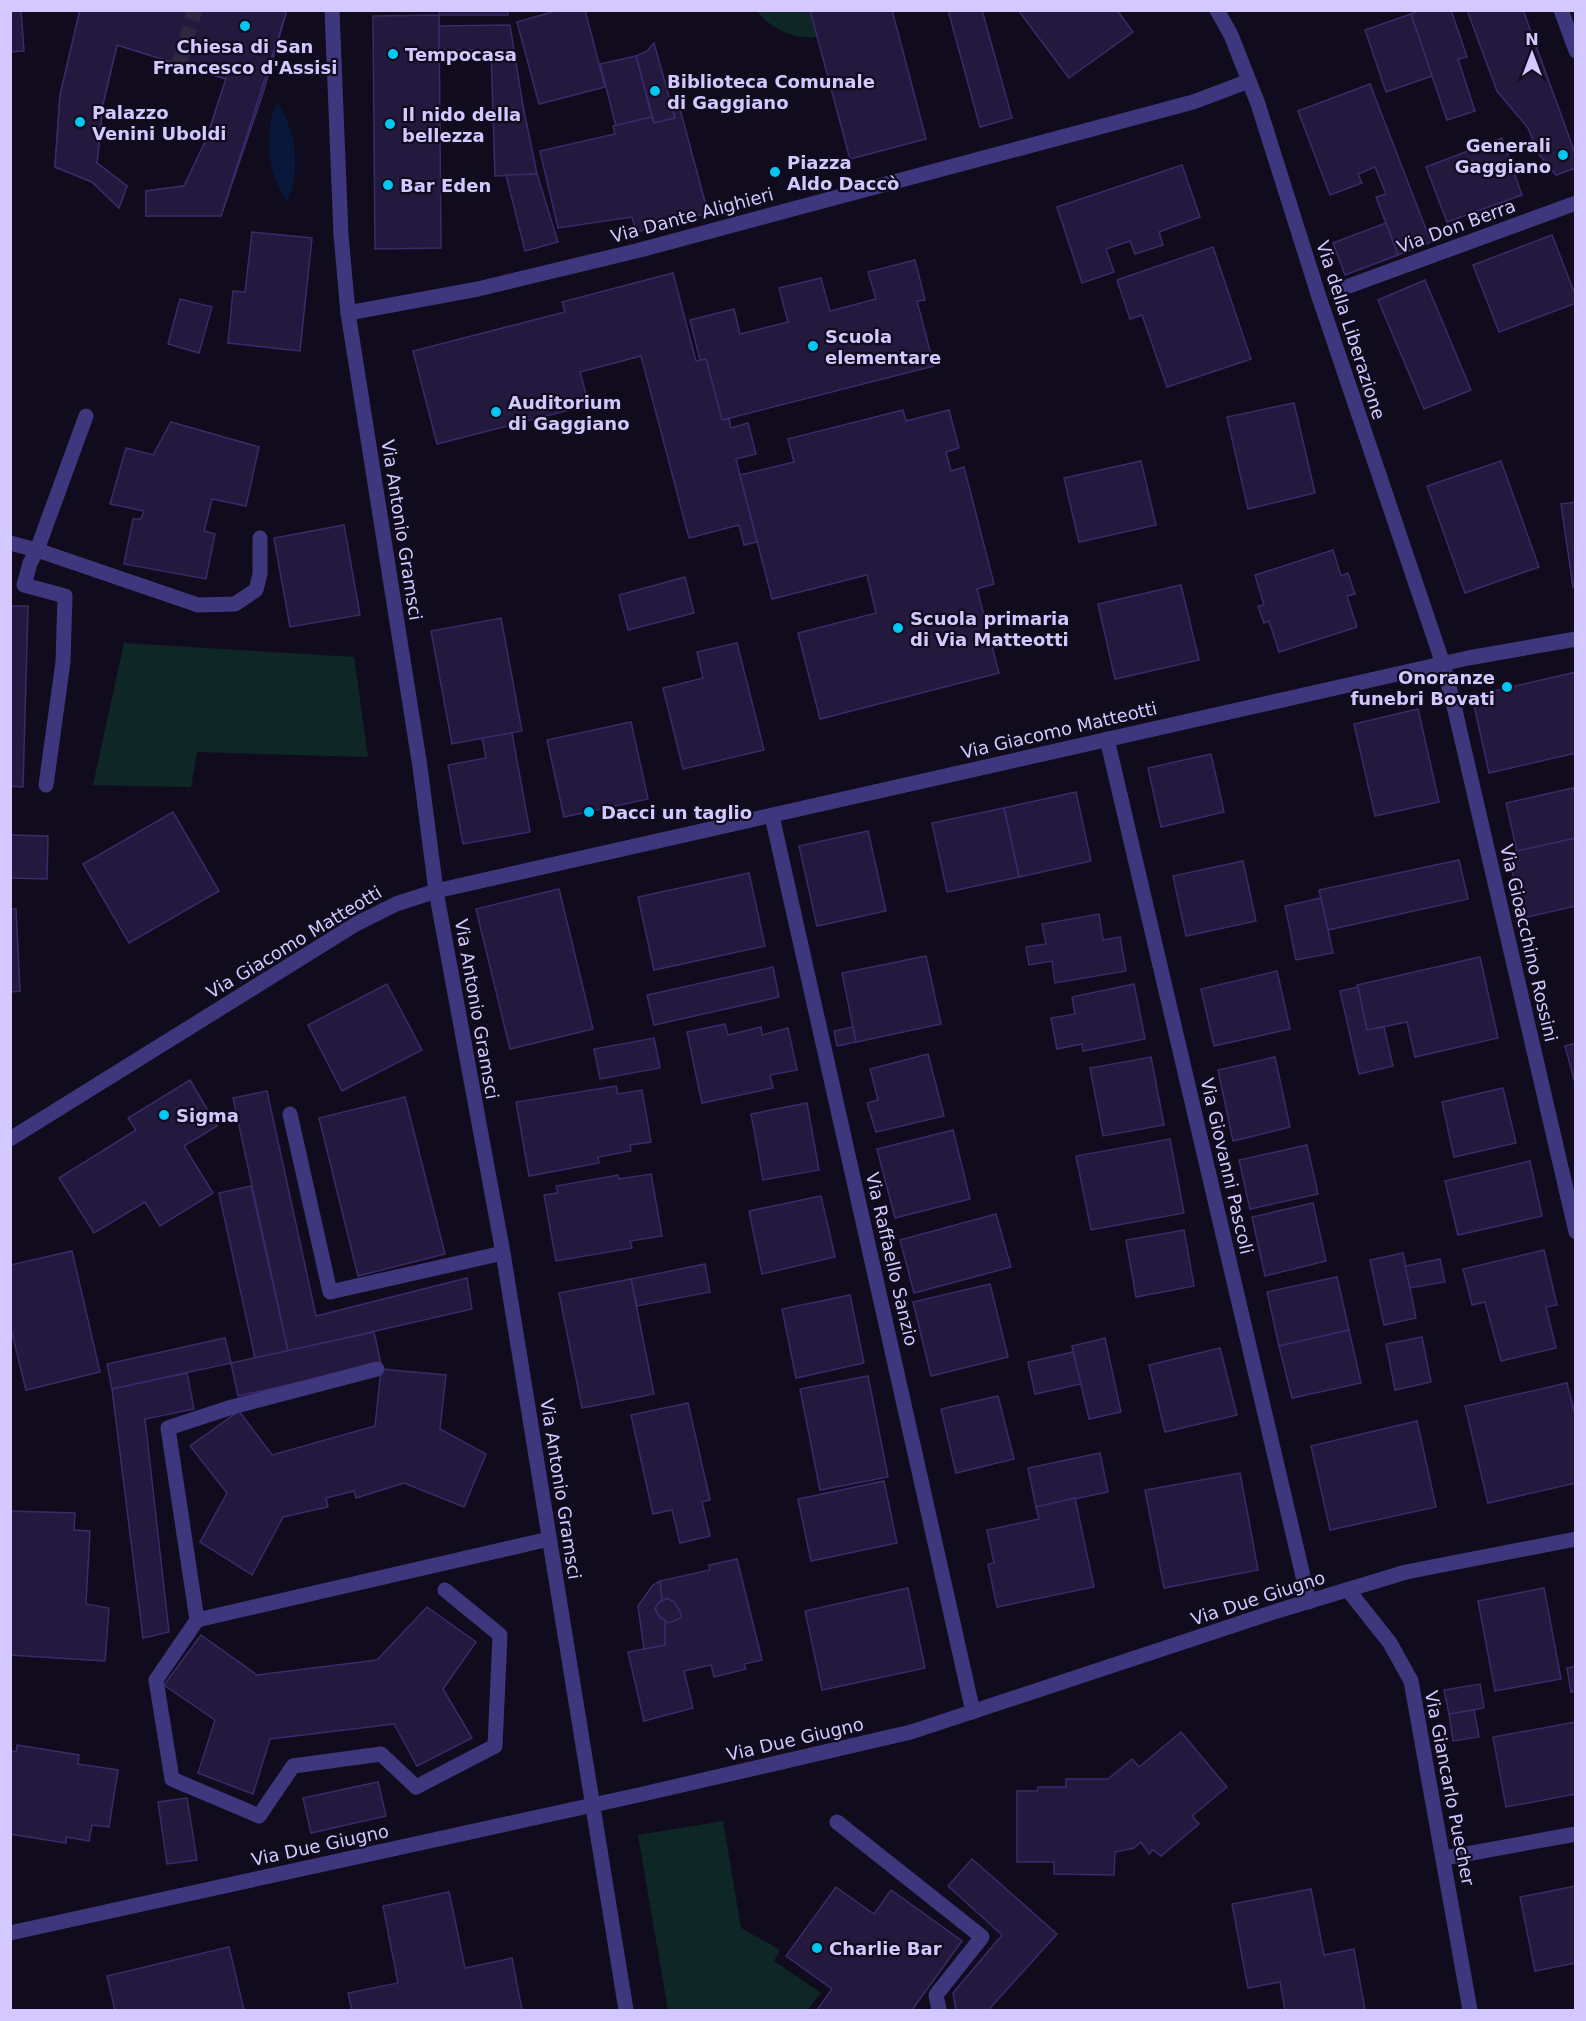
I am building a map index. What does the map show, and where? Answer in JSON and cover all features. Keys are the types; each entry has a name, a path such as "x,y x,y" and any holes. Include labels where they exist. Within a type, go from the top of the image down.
{"street":[{"name":"Via Antonio Gramsci","path":"332,10 341,235 348,313 420,767 436,891 503,1253 626,2010"},
{"name":"Via della Liberazione","path":"1217,10 1231,34 1249,81 1443,664"},
{"path":"1561,10 1575,51"},
{"name":"Via Dante Alighieri","path":"348,313 478,289 640,250 1193,102 1249,81"},
{"name":"Via Don Berra","path":"1349,286 1575,203"},
{"path":"46,785 63,663 64,596 24,585 86,416"},
{"path":"10,543 33,556 67,560 198,605 235,604 256,590 260,574 260,538"},
{"name":"Via Giacomo Matteotti","path":"10,1139 356,924 396,904 436,891 1443,664 1575,639"},
{"name":"Via Gioacchino Rossini","path":"1443,664 1575,1232"},
{"name":"Via Giovanni Pascoli","path":"1107,739 1309,1602"},
{"name":"Via Raffaello Sanzio","path":"772,816 973,1712"},
{"path":"290,1114 330,1292 503,1253"},
{"path":"197,1620 168,1428 231,1407 377,1370"},
{"path":"445,1590 500,1635 495,1746 416,1787 381,1754 293,1767 259,1816 172,1779 156,1680 197,1620 549,1539"},
{"name":"Via Due Giugno","path":"10,1933 911,1732 1406,1572 1575,1539"},
{"name":"Via Giancarlo Puecher","path":"1348,1590 1390,1643 1411,1681 1470,2010"},
{"path":"837,1822 982,1937 936,1995 939,2010"},
{"path":"1444,1858 1575,1834"}],"green space":[{"path":"757,11 810,11 817,37 791,35 784,32 769,23"},
{"path":"124,643 354,657 368,757 197,752 191,787 93,785"},
{"path":"723,1821 741,1928 780,1950 774,1961 821,1993 807,2010 668,2010 638,1835"}],"water":[{"path":"277,101 289,126 295,150 294,176 287,203 275,178 269,153 270,127"}],"building":[{"path":"10,10 21,10 24,51 10,52"},
{"name":"Palazzo Venini Uboldi","path":"80,10 287,10 263,93 221,216 179,213 146,216 146,191 184,186 206,140 226,79 117,45 103,104 97,163 127,186 119,208 92,182 55,167 60,95"},
{"name":"Palazzo Venini Uboldi","path":"80,10 287,10 221,216 146,216 146,191 184,186 206,140 226,79 117,45 103,104 97,163 127,186 119,208 92,182 55,167 60,95"},
{"path":"439,10 508,10 508,15 439,15"},
{"path":"559,10 585,10 605,87 539,104 517,22"},
{"path":"810,10 892,10 926,139 850,159"},
{"path":"948,10 982,10 1012,118 980,127"},
{"path":"1018,10 1117,10 1133,32 1069,78"},
{"path":"1420,10 1451,10 1467,57 1458,59 1475,111 1447,120 1411,14"},
{"path":"1467,10 1523,10 1576,156 1576,168 1556,175 1538,153 1528,128 1497,91"},
{"path":"1411,14 1432,76 1386,92 1365,30"},
{"path":"439,15 441,248 375,249 373,16"},
{"path":"510,25 537,174 495,176 491,50 439,50 439,26"},
{"path":"654,43 675,118 654,123 636,56 647,51"},
{"path":"636,56 652,117 616,126 600,64"},
{"path":"1370,84 1431,242 1398,255 1376,197 1386,194 1375,167 1358,174 1362,183 1330,195 1298,111"},
{"path":"680,109 708,213 636,232 632,217 558,228 540,151 615,134 613,126 652,117 654,123 675,118 673,110"},
{"path":"1502,138 1522,195 1447,222 1426,167"},
{"path":"1182,165 1200,217 1159,232 1163,245 1135,254 1130,241 1106,249 1114,272 1082,283 1057,207"},
{"path":"537,174 558,242 525,251 506,175"},
{"path":"1386,223 1398,255 1345,275 1333,243"},
{"path":"252,232 312,238 300,351 228,343 233,291 245,292"},
{"path":"1552,235 1576,297 1576,303 1499,332 1473,265"},
{"path":"1213,247 1251,359 1167,387 1142,315 1130,319 1117,280"},
{"name":"Scuola elementare","path":"915,260 925,300 917,301 934,366 722,420 706,359 700,360 690,320 734,309 740,334 788,322 779,288 821,278 830,311 876,299 868,272"},
{"name":"Auditorium di Gaggiano","path":"673,273 696,361 706,359 722,420 729,419 731,428 748,423 756,454 736,459 757,542 744,545 739,525 689,538 641,356 580,372 589,405 437,444 413,351 565,312 562,302"},
{"path":"1425,280 1471,390 1424,409 1378,300"},
{"path":"180,299 212,307 199,353 168,344"},
{"path":"1294,403 1315,493 1248,509 1227,417"},
{"path":"903,410 906,421 949,410 959,448 946,452 951,471 964,467 994,584 977,589 999,673 820,719 798,633 876,613 867,575 772,599 740,475 794,462 788,439"},
{"path":"171,422 259,447 246,506 212,499 204,531 215,534 206,579 124,564 133,519 141,519 144,511 110,504 126,448 153,455"},
{"path":"1141,461 1156,525 1079,542 1064,478"},
{"path":"1501,461 1539,567 1465,593 1427,486"},
{"path":"1576,502 1576,586 1573,587 1561,504"},
{"path":"344,525 360,615 290,627 274,538"},
{"path":"1333,550 1341,576 1348,573 1355,594 1347,596 1357,627 1279,652 1269,621 1264,623 1258,606 1264,605 1255,575"},
{"path":"685,577 694,613 628,630 619,595"},
{"path":"1181,585 1199,660 1115,679 1098,604"},
{"path":"10,606 28,606 23,787 10,786"},
{"path":"501,618 522,731 452,744 431,631"},
{"path":"737,643 764,750 683,769 663,688 703,678 697,652"},
{"path":"1576,672 1576,753 1489,773 1472,696"},
{"path":"1418,709 1439,802 1375,816 1354,724"},
{"path":"631,722 648,799 564,817 547,740"},
{"path":"512,733 530,832 463,844 448,765 486,758 482,738"},
{"path":"1211,754 1224,812 1161,827 1148,768"},
{"path":"1573,788 1576,797 1576,838 1517,851 1506,803"},
{"path":"1076,792 1091,861 1019,877 1004,808"},
{"path":"1004,808 1019,877 947,892 932,823"},
{"path":"173,812 219,891 129,943 83,864"},
{"path":"868,831 886,911 817,926 799,846"},
{"path":"10,835 48,836 47,879 10,878"},
{"path":"1576,838 1576,906 1523,918 1508,853"},
{"path":"1459,860 1468,899 1328,930 1319,890"},
{"path":"1243,861 1256,921 1186,936 1173,876"},
{"path":"749,873 765,946 654,970 638,897"},
{"path":"559,889 593,1029 510,1049 476,909"},
{"path":"1321,898 1333,953 1296,960 1285,906"},
{"path":"10,909 16,909 20,991 10,992"},
{"path":"1099,914 1103,940 1120,937 1126,971 1055,983 1052,961 1029,965 1026,947 1046,944 1042,924"},
{"path":"926,956 941,1024 856,1042 842,973"},
{"path":"1480,957 1498,1038 1415,1057 1407,1022 1367,1030 1357,985"},
{"path":"773,967 779,997 654,1025 647,995"},
{"path":"1277,971 1290,1029 1214,1046 1201,989"},
{"path":"387,984 422,1050 342,1091 308,1025"},
{"path":"1134,984 1145,1039 1083,1051 1082,1044 1057,1049 1051,1018 1075,1014 1072,997"},
{"path":"1358,987 1367,1030 1384,1027 1393,1066 1359,1074 1340,991"},
{"path":"725,1024 728,1035 761,1027 762,1035 788,1028 797,1070 770,1075 773,1088 702,1103 687,1032"},
{"path":"853,1027 856,1042 837,1046 834,1031"},
{"path":"654,1038 660,1068 600,1079 594,1049"},
{"path":"1576,1043 1576,1087 1565,1046"},
{"path":"928,1054 944,1116 876,1132 867,1103 878,1100 870,1069"},
{"path":"1151,1057 1164,1125 1103,1136 1090,1068"},
{"path":"1275,1057 1290,1127 1233,1141 1218,1070"},
{"path":"190,1080 217,1126 184,1146 213,1193 160,1226 145,1202 94,1233 59,1178 136,1130 128,1118"},
{"path":"616,1086 618,1094 642,1090 651,1142 630,1145 631,1151 598,1157 599,1163 529,1176 516,1102"},
{"path":"1503,1088 1516,1143 1454,1157 1442,1102"},
{"path":"267,1091 316,1316 467,1278 472,1309 288,1351 233,1098"},
{"path":"405,1097 445,1254 358,1276 319,1118"},
{"path":"807,1103 819,1170 763,1180 751,1114"},
{"path":"953,1130 970,1199 895,1218 877,1149"},
{"path":"1170,1139 1184,1213 1091,1230 1076,1156"},
{"path":"1307,1145 1318,1194 1250,1209 1239,1160"},
{"path":"1530,1161 1542,1216 1458,1235 1445,1181"},
{"path":"651,1174 662,1236 630,1241 632,1248 556,1261 544,1195 558,1193 556,1186 618,1175 619,1179"},
{"path":"251,1186 288,1351 255,1358 219,1193"},
{"path":"821,1196 835,1257 762,1274 749,1211"},
{"path":"1313,1203 1326,1261 1265,1276 1252,1217"},
{"path":"996,1214 1011,1267 914,1293 900,1240"},
{"path":"1184,1230 1194,1286 1136,1297 1126,1240"},
{"path":"1544,1250 1557,1305 1546,1307 1556,1348 1501,1361 1485,1302 1472,1305 1463,1269"},
{"path":"72,1251 100,1372 26,1390 10,1325 10,1265"},
{"path":"1403,1253 1416,1318 1384,1325 1370,1260"},
{"path":"1440,1259 1445,1282 1410,1288 1405,1266"},
{"path":"705,1264 710,1292 637,1306 631,1279"},
{"path":"1337,1277 1349,1330 1279,1346 1267,1292"},
{"path":"631,1279 654,1394 582,1408 559,1293"},
{"path":"990,1284 1008,1357 931,1376 913,1302"},
{"path":"850,1295 864,1363 796,1378 782,1309"},
{"path":"1349,1330 1361,1383 1292,1398 1279,1346"},
{"path":"374,1332 381,1364 238,1396 231,1363"},
{"path":"1422,1337 1431,1382 1395,1390 1386,1344"},
{"path":"225,1338 231,1363 112,1389 107,1364"},
{"path":"1105,1338 1121,1412 1089,1419 1072,1346"},
{"path":"1220,1348 1237,1415 1165,1432 1149,1365"},
{"path":"1073,1352 1081,1384 1035,1394 1028,1362"},
{"path":"381,1369 446,1375 440,1429 486,1454 464,1507 404,1483 356,1498 354,1491 326,1498 328,1507 283,1517 252,1575 200,1542 227,1493 190,1446 239,1411 272,1455 375,1426"},
{"path":"187,1373 194,1409 145,1419 169,1632 143,1638 112,1389"},
{"path":"868,1376 888,1477 820,1490 800,1389"},
{"path":"1567,1383 1576,1419 1576,1483 1488,1503 1465,1406"},
{"path":"998,1396 1014,1459 956,1473 941,1409"},
{"path":"688,1403 710,1500 702,1502 710,1536 680,1543 672,1510 653,1514 631,1415"},
{"path":"1417,1421 1436,1507 1330,1530 1311,1446"},
{"path":"1100,1453 1108,1492 1036,1507 1028,1468"},
{"path":"1240,1473 1258,1570 1164,1588 1145,1490"},
{"path":"884,1481 897,1543 811,1561 798,1499"},
{"path":"1075,1498 1094,1587 997,1607 988,1564 994,1563 987,1530 1039,1519 1036,1507"},
{"path":"10,1511 75,1513 74,1530 90,1531 86,1604 109,1608 105,1661 10,1655"},
{"path":"737,1559 762,1660 744,1664 746,1669 714,1677 711,1665 684,1671 693,1708 644,1721 628,1652 665,1645 665,1621 655,1609 662,1600 660,1581 710,1570 709,1565"},
{"path":"660,1581 662,1600 655,1609 665,1621 665,1645 644,1649 638,1606 653,1585"},
{"path":"908,1588 925,1668 822,1690 805,1611"},
{"path":"1544,1588 1561,1679 1495,1691 1478,1601"},
{"path":"667,1598 674,1602 681,1613 681,1618 669,1623 660,1617 655,1609 658,1603"},
{"path":"427,1607 476,1642 443,1689 472,1738 417,1766 394,1724 270,1739 253,1794 198,1773 215,1720 164,1685 201,1635 257,1675 377,1660"},
{"path":"1576,1666 1576,1691 1571,1692 1567,1668"},
{"path":"1480,1684 1484,1708 1449,1714 1444,1690"},
{"path":"1474,1710 1479,1737 1453,1741 1449,1714"},
{"path":"1576,1722 1576,1794 1506,1807 1493,1737"},
{"path":"1181,1732 1227,1787 1192,1816 1199,1824 1161,1856 1153,1850 1149,1854 1141,1842 1134,1848 1115,1852 1114,1875 1054,1874 1054,1862 1017,1862 1017,1791 1037,1791 1038,1787 1066,1787 1066,1779 1108,1779 1132,1759 1139,1767"},
{"path":"17,1745 79,1755 78,1764 118,1770 109,1827 92,1825 89,1841 66,1837 66,1843 10,1834 10,1751 16,1752"},
{"path":"378,1782 386,1816 311,1833 303,1798"},
{"path":"187,1798 197,1860 167,1864 158,1802"},
{"path":"972,1859 1057,1934 990,2008 991,2010 956,2010 953,1993 1002,1935 948,1886"},
{"path":"1576,1886 1576,1963 1535,1971 1520,1897"},
{"path":"836,1887 874,1914 891,1890 962,1941 912,2010 817,2010 832,1989 786,1956"},
{"path":"1311,1889 1324,1955 1354,1949 1365,2010 1285,2010 1280,1982 1248,1988 1232,1904"},
{"path":"449,1892 465,1968 512,1958 522,2010 352,2010 348,1993 398,1983 383,1906"},
{"path":"229,1947 244,2010 115,2010 107,1976"}],"tunnel":[{"path":"179,64 195,10"}],"place":[{"name":"Chiesa di San Francesco d'Assisi","path":"245,26"},
{"name":"Tempocasa","path":"393,54"},
{"name":"Biblioteca Comunale di Gaggiano","path":"655,91"},
{"name":"Palazzo Venini Uboldi","path":"80,122"},
{"name":"Il nido della bellezza","path":"390,124"},
{"name":"Generali Gaggiano","path":"1563,155"},
{"name":"Piazza Aldo Daccò","path":"775,172"},
{"name":"Bar Eden","path":"388,185"},
{"name":"Scuola elementare","path":"813,346"},
{"name":"Auditorium di Gaggiano","path":"496,412"},
{"name":"Scuola primaria di Via Matteotti","path":"898,628"},
{"name":"Onoranze funebri Bovati","path":"1507,687"},
{"name":"Dacci un taglio","path":"589,812"},
{"name":"Sigma","path":"164,1115"},
{"name":"Charlie Bar","path":"817,1948"}]}
